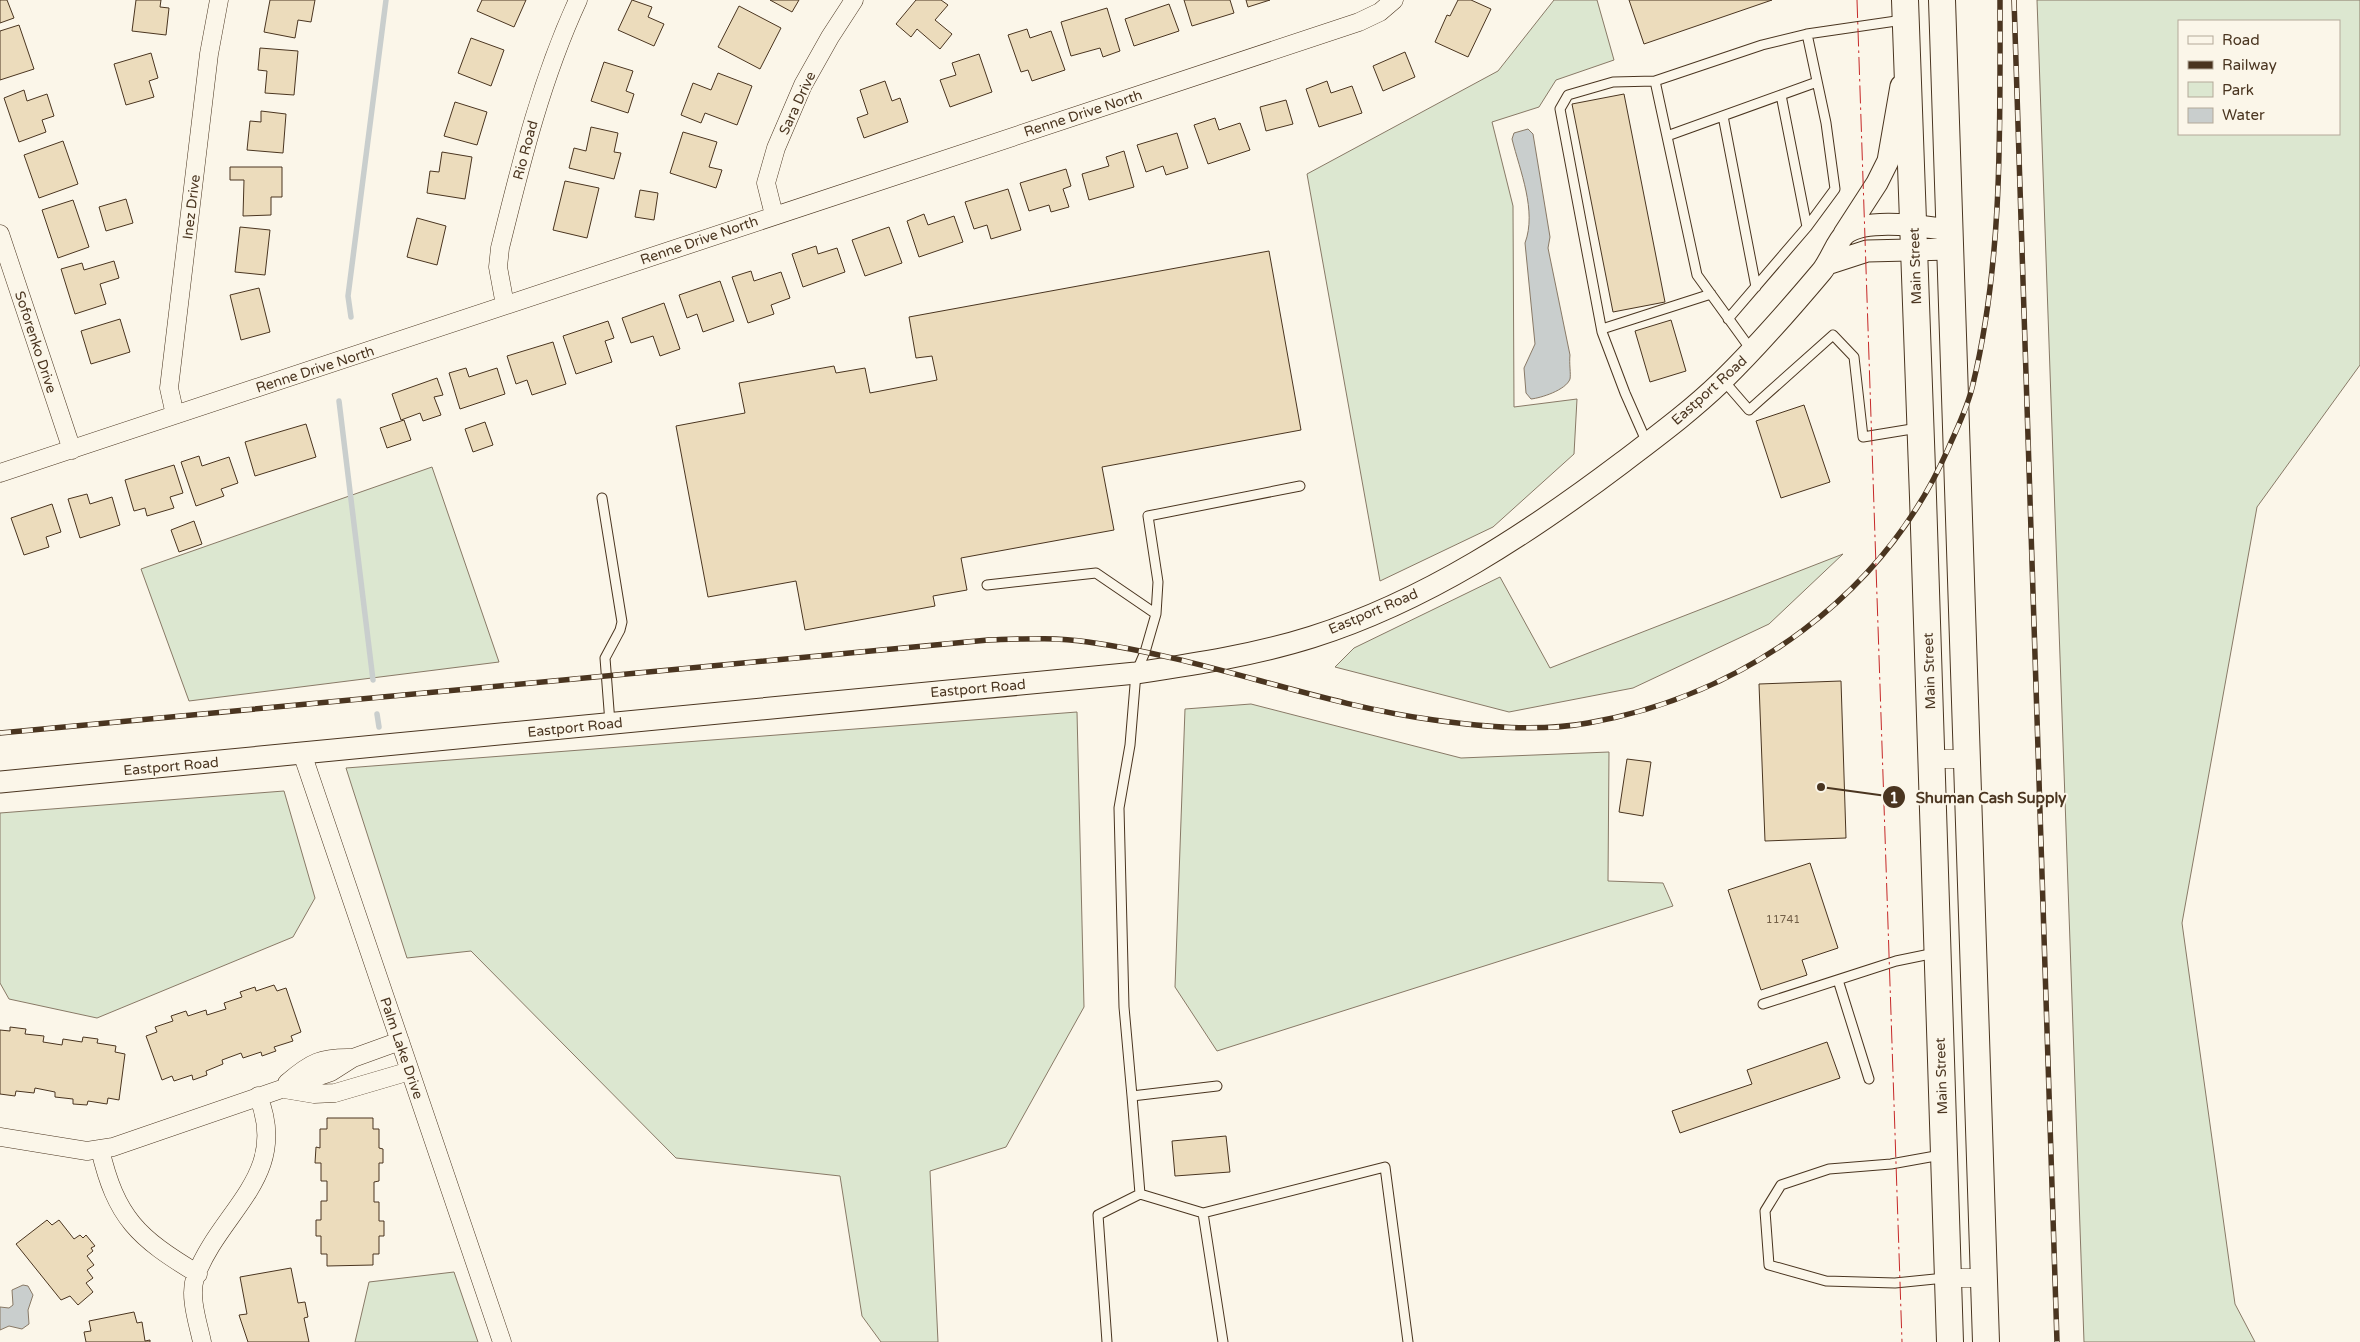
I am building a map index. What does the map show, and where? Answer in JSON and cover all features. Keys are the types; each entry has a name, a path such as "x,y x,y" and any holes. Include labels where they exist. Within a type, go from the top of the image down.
{"main road":[{"path":"1942,0 1986,1342"},
{"name":"Main Street","path":"1905,10 1921,428 1950,1342"}],"street":[{"name":"Inez Drive","path":"175,415 169,388 209,54 219,0"},
{"name":"Rio Road","path":"505,305 498,267 500,248 528,131 564,32 578,0"},
{"name":"Sara Drive","path":"774,215 766,183 776,148 803,85 830,37 854,0"},
{"name":"Renne Drive North","path":"0,473 1359,22 1380,12 1394,0"},
{"name":"Eastport Road","path":"0,782 1136,673 1267,650 1314,636 1364,617 1464,569 1579,495 1647,443 1723,380 1752,351 1827,264 1877,183 1888,161 1906,54"},
{"path":"1844,234 1860,228 1878,225 1914,238"},
{"name":"Soforenko Drive","path":"0,234 72,450"},
{"path":"1827,264 1914,238 1950,239"},
{"name":"Palm Lake Drive","path":"302,753 502,1342"},
{"path":"1932,760 1968,759"},
{"path":"0,1137 53,1147 87,1150 113,1147 281,1089 307,1066 330,1057 354,1058 400,1041"},
{"path":"281,1089 314,1094 335,1093 410,1071"},
{"path":"202,1342 194,1300 195,1279 219,1232 258,1177 266,1151 267,1128 258,1096"},
{"path":"100,1149 106,1174 118,1205 138,1231 160,1251 198,1274"},
{"path":"1948,1278 1985,1278"}],"lane":[{"path":"1647,443 1624,393 1602,329 1560,109 1568,95 1613,82 1656,81 1762,45 1905,10"},
{"path":"1728,319 1807,227 1835,189 1826,124 1807,34"},
{"path":"1656,81 1697,275 1752,351"},
{"path":"1667,136 1817,82"},
{"path":"1781,96 1807,227"},
{"path":"1723,116 1756,287"},
{"path":"1602,329 1711,294"},
{"path":"1723,380 1749,410 1833,335 1854,357 1863,436 1921,428"},
{"path":"1140,1194 1124,1007 1119,808 1130,744 1136,673 1146,652 1156,614 1158,582 1148,516 1300,486"},
{"path":"602,498 622,622 620,630 604,658 610,723"},
{"path":"987,585 1096,573 1156,614"},
{"path":"1763,1004 1896,961 1938,953"},
{"path":"1838,980 1869,1079"},
{"path":"1132,1096 1217,1086"},
{"path":"1944,1155 1891,1164 1829,1169 1781,1185 1765,1211 1769,1265 1826,1281 1895,1283 1948,1278"},
{"path":"1107,1342 1098,1215 1140,1194 1203,1214 1385,1167 1408,1342"},
{"path":"1203,1214 1223,1342"}],"green space":[{"path":"1554,0 1597,0 1614,60 1556,80 1539,107 1492,122 1513,206 1514,407 1577,399 1574,454 1493,527 1380,581 1307,174 1498,71"},
{"path":"2037,0 2360,0 2360,365 2257,507 2182,923 2235,1304 2255,1342 2084,1342"},
{"path":"432,467 499,662 189,701 141,569"},
{"path":"1843,554 1769,624 1633,688 1509,712 1335,667 1354,648 1500,577 1550,668"},
{"path":"1251,704 1461,758 1609,752 1608,881 1663,883 1673,906 1217,1051 1175,987 1185,709"},
{"path":"1077,712 1084,1007 1006,1147 930,1171 938,1342 881,1342 862,1316 840,1176 676,1158 471,951 407,958 346,768"},
{"path":"284,791 315,898 293,937 97,1018 9,999 0,983 0,813"},
{"path":"454,1272 478,1342 355,1342 369,1282"}],"water":[{"path":"1528,129 1533,134 1550,237 1548,248 1570,355 1570,379 1568,383 1559,390 1531,399 1526,393 1524,368 1535,344 1525,243 1529,218 1528,204 1512,139 1514,133"},
{"path":"23,1285 28,1286 33,1295 28,1310 29,1324 22,1329 9,1326 0,1330 0,1307 9,1308 13,1305 12,1290"}],"building":[{"path":"0,0 7,0 14,18 0,23"},
{"path":"136,0 161,0 160,7 169,8 166,35 132,31"},
{"path":"270,0 315,0 311,22 298,20 295,38 264,32"},
{"path":"482,0 526,0 514,27 477,11"},
{"path":"632,0 652,7 648,17 664,24 654,46 618,30"},
{"path":"770,0 799,0 792,12"},
{"path":"916,0 941,0 948,5 935,20 952,34 940,49 917,29 911,37 896,24"},
{"path":"1184,0 1230,0 1234,13 1192,26"},
{"path":"1246,0 1270,0 1248,7"},
{"path":"1458,0 1471,0 1491,9 1468,57 1435,42 1447,15 1450,16"},
{"path":"1629,0 1772,0 1644,44"},
{"path":"1169,4 1179,31 1134,46 1125,19"},
{"path":"739,6 781,28 760,69 718,47"},
{"path":"1107,8 1120,51 1103,57 1100,48 1071,56 1061,22"},
{"path":"19,25 34,69 0,80 0,31"},
{"path":"1027,29 1030,38 1051,31 1065,70 1032,81 1028,70 1021,72 1008,35"},
{"path":"471,38 504,50 491,86 458,73"},
{"path":"260,48 298,51 294,95 265,93 267,71 258,70"},
{"path":"1405,52 1415,77 1383,91 1373,66"},
{"path":"151,53 158,78 149,81 154,97 126,105 114,64"},
{"path":"979,54 992,92 950,107 940,80 956,75 952,63"},
{"path":"604,62 633,71 626,91 634,94 628,113 591,101"},
{"path":"718,73 752,86 737,125 705,113 701,123 681,115 693,83 711,90"},
{"path":"885,81 892,101 900,98 908,122 864,138 857,118 868,114 860,90"},
{"path":"1327,81 1331,93 1352,86 1362,113 1319,127 1306,89"},
{"path":"24,90 27,101 47,94 54,116 42,120 46,132 19,142 4,98"},
{"path":"1624,94 1665,302 1613,312 1572,104"},
{"path":"1286,100 1293,124 1266,131 1260,107"},
{"path":"455,102 487,112 477,145 444,136"},
{"path":"261,111 286,114 283,153 247,150 250,121 261,122"},
{"path":"1215,118 1219,130 1240,123 1250,150 1208,164 1194,125"},
{"path":"591,127 618,133 614,152 621,153 614,179 569,168 574,148 586,151"},
{"path":"683,132 717,142 709,167 722,170 716,188 670,173"},
{"path":"1177,133 1188,168 1166,175 1163,166 1146,172 1137,145"},
{"path":"63,141 78,184 39,198 24,155"},
{"path":"1124,151 1134,187 1089,200 1082,174 1109,166 1106,157"},
{"path":"442,152 472,157 465,199 427,193 430,171 439,172"},
{"path":"230,167 282,167 282,197 271,197 271,215 243,216 244,180 230,180"},
{"path":"1066,169 1071,186 1063,189 1069,207 1051,212 1049,205 1029,211 1020,183"},
{"path":"565,181 599,188 587,238 553,230"},
{"path":"1008,189 1021,230 991,239 987,225 974,229 965,202"},
{"path":"640,190 658,193 654,220 635,217"},
{"path":"126,199 133,223 106,231 99,207"},
{"path":"73,200 89,247 58,258 42,210"},
{"path":"924,214 928,225 954,216 963,242 919,257 907,221"},
{"path":"417,218 446,226 437,265 407,257"},
{"path":"240,227 270,230 265,275 235,272"},
{"path":"889,227 902,263 865,276 852,240"},
{"path":"816,246 818,254 837,248 845,272 803,287 792,254"},
{"path":"1269,251 1301,430 1102,467 1114,530 961,558 967,590 933,596 935,606 805,630 796,581 708,597 676,426 745,413 739,383 834,366 836,373 865,368 870,393 937,380 932,356 916,358 909,317"},
{"path":"114,261 119,278 100,284 106,304 75,314 61,269 82,263 84,270"},
{"path":"751,271 754,281 781,272 790,298 771,305 774,314 748,323 732,277"},
{"path":"720,281 734,321 703,332 697,314 687,318 679,295"},
{"path":"259,288 270,332 241,340 230,295"},
{"path":"664,303 680,349 660,356 653,336 631,343 622,318"},
{"path":"120,319 130,352 91,364 81,331"},
{"path":"1671,320 1686,371 1650,382 1635,331"},
{"path":"608,321 614,338 605,341 612,362 576,374 563,336"},
{"path":"553,342 566,384 532,395 527,380 516,384 507,356"},
{"path":"466,368 469,377 497,368 505,394 460,409 449,373"},
{"path":"437,378 443,395 434,397 441,415 423,421 420,413 401,420 392,394"},
{"path":"1804,405 1830,482 1781,498 1756,421"},
{"path":"404,420 411,440 387,448 380,428"},
{"path":"485,422 493,445 473,452 465,429"},
{"path":"306,424 316,457 255,476 245,442"},
{"path":"199,456 202,466 229,457 238,483 221,489 224,496 196,506 181,462"},
{"path":"174,465 183,493 170,497 174,508 147,516 145,508 134,511 125,480"},
{"path":"87,494 90,504 112,497 120,525 80,538 68,499"},
{"path":"52,504 61,532 46,537 49,547 24,555 11,518"},
{"path":"194,521 202,544 179,552 171,530"},
{"path":"1841,681 1846,838 1765,841 1759,684"},
{"path":"1627,759 1651,762 1643,816 1619,812"},
{"path":"1810,863 1838,948 1802,960 1807,975 1761,990 1728,890"},
{"path":"274,985 277,991 286,988 301,1032 291,1036 293,1041 274,1047 276,1051 262,1056 261,1052 243,1058 241,1053 222,1060 223,1064 206,1071 207,1075 193,1080 192,1075 174,1081 172,1076 162,1080 146,1036 157,1032 155,1027 173,1021 171,1016 186,1011 188,1016 206,1010 207,1015 226,1009 224,1003 242,997 240,992 255,987 256,991"},
{"path":"10,1027 26,1029 25,1034 44,1036 43,1042 62,1045 63,1039 82,1042 83,1037 98,1039 97,1043 116,1046 115,1052 125,1054 119,1100 108,1098 107,1104 88,1101 87,1105 73,1104 73,1099 55,1097 55,1092 35,1088 34,1093 16,1091 15,1096 0,1094 0,1030 10,1031"},
{"path":"1827,1042 1840,1078 1680,1133 1672,1111 1752,1084 1747,1070"},
{"path":"327,1118 373,1118 373,1129 379,1129 379,1148 383,1149 383,1163 379,1163 379,1181 374,1182 374,1202 379,1202 379,1221 384,1221 384,1236 379,1236 379,1254 373,1254 373,1265 327,1266 327,1254 321,1254 321,1236 316,1236 316,1220 321,1220 321,1201 327,1201 327,1181 321,1181 321,1163 315,1163 316,1147 320,1148 320,1129 327,1129"},
{"path":"1226,1136 1230,1172 1175,1176 1172,1141"},
{"path":"47,1220 52,1225 59,1220 74,1239 80,1235 83,1238 86,1235 95,1246 91,1248 93,1251 87,1256 94,1265 87,1270 93,1278 86,1283 93,1292 78,1305 70,1296 61,1300 16,1244"},
{"path":"291,1268 298,1303 305,1302 308,1317 304,1318 309,1342 248,1342 239,1315 247,1314 240,1277"},
{"path":"134,1312 137,1323 142,1322 145,1341 150,1340 150,1342 86,1342 84,1332 91,1331 89,1321"}],"waterway":[{"path":"351,317 348,296 386,0"},
{"path":"339,401 373,680"},
{"path":"377,714 379,727"}],"railway":[{"path":"0,733 1013,639 1076,640 1132,649 1390,713 1473,725 1531,728 1569,726 1646,709 1701,689 1754,663 1802,631 1847,593 1887,550 1921,502 1959,425 1971,393 1983,337 1995,242 1998,194 2000,0"},
{"path":"2014,0 2057,1342"}],"power":[{"path":"1857,0 1902,1342"}],"place":[{"name":"Shuman Cash Supply","path":"1821,787"}]}
